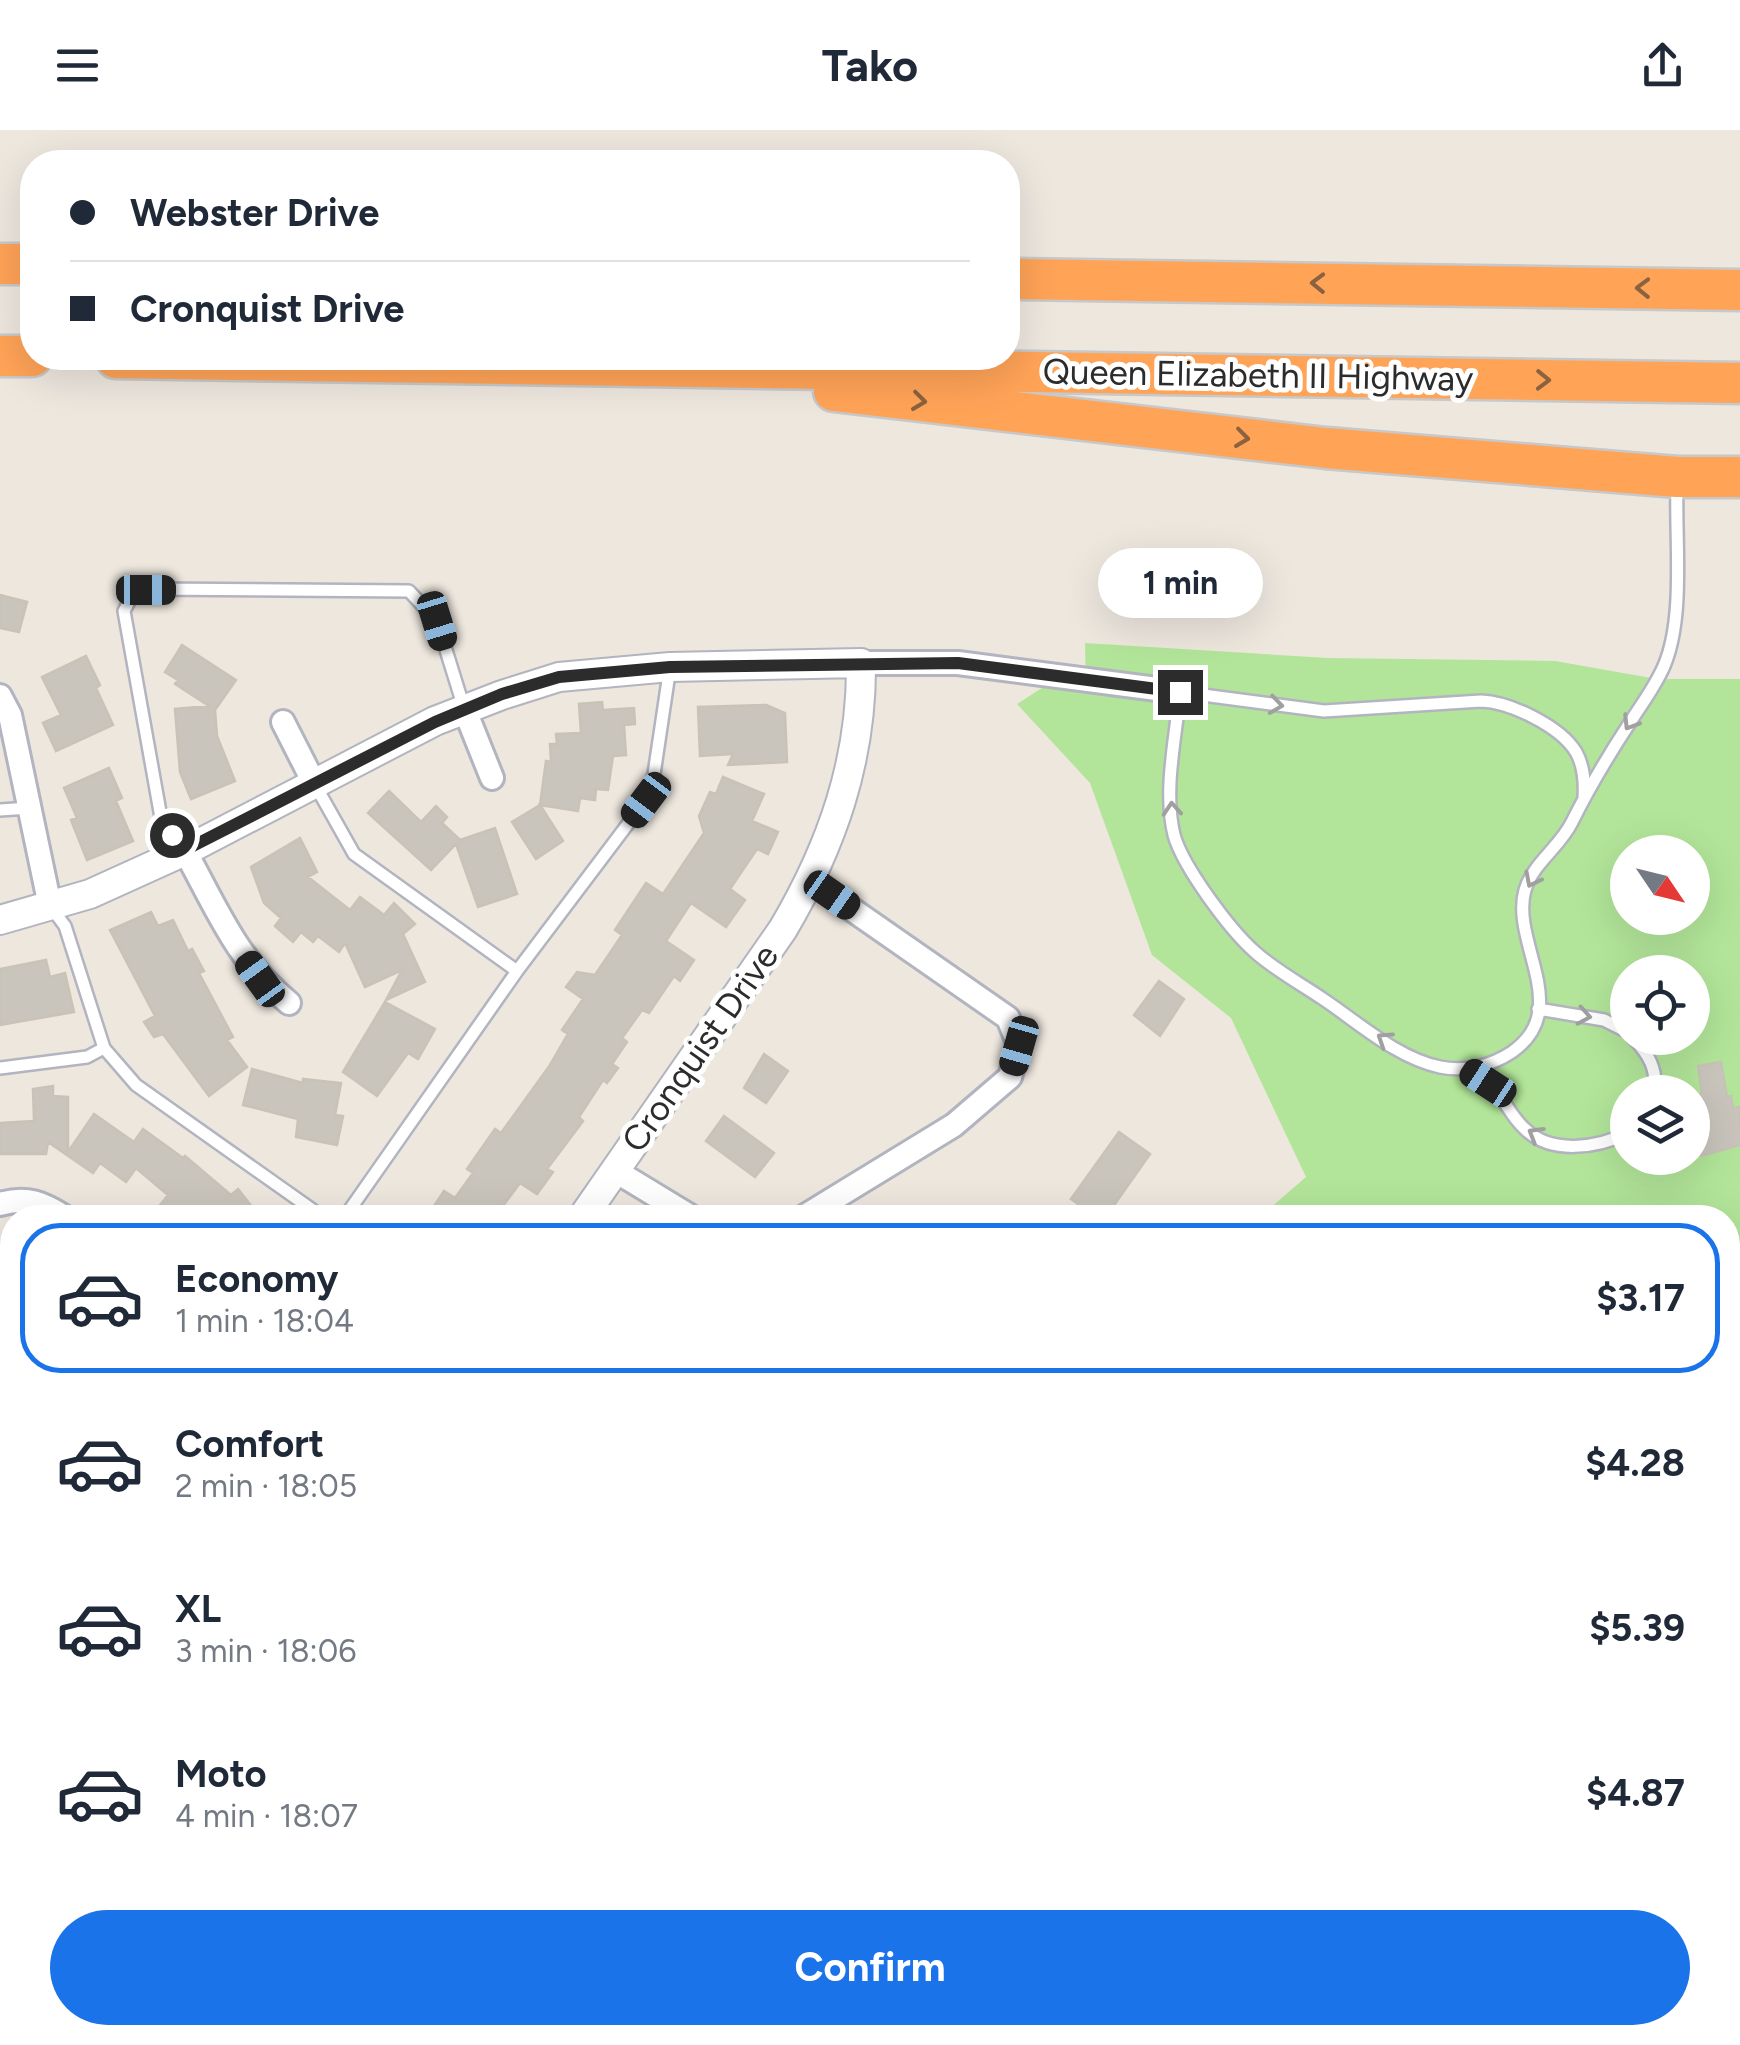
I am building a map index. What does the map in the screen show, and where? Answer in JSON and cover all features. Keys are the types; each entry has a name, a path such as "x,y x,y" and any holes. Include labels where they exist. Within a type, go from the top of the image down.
{"highway":[{"path":"1020,279 1740,290"},
{"path":"657,370 1326,448 1677,477 1740,477"},
{"name":"Queen Elizabeth II Highway","path":"927,370 1740,383"}],"street":[{"name":"Cronquist Drive","path":"591,1205 783,929 812,880 829,841 851,769 861,705 861,663"},
{"path":"0,920 90,894 464,708 559,677 670,667 974,664 1180,692"},
{"path":"0,696 10,715 50,906"},
{"path":"464,708 492,778"},
{"path":"283,722 314,783"},
{"path":"185,850 238,950 260,979 289,1003"},
{"path":"812,880 1008,1018 1019,1046 1010,1077 954,1125 823,1205"},
{"path":"614,1170 672,1205"},
{"path":"0,1204 32,1200 41,1205"}],"lane":[{"path":"1584,798 1582,768 1570,744 1525,713 1504,704 1481,701 1324,711 1180,692 1170,805 1174,835 1192,872 1260,956 1404,1052 1432,1064 1484,1066 1519,1046 1532,1030 1538,1009 1535,963 1522,913 1524,892 1533,873 1568,828 1657,680 1670,646 1675,611 1677,477"},
{"path":"185,850 162,824 124,610 132,596 146,590 409,591 437,621 464,708"},
{"path":"353,1205 518,971 646,800 654,774 670,667"},
{"path":"314,783 354,854 518,971"},
{"path":"0,810 28,808"},
{"path":"50,906 65,926 104,1048 136,1085 306,1205"},
{"path":"1538,1009 1610,1023"},
{"path":"0,1068 87,1057 104,1048"},
{"path":"1464,1068 1492,1088 1520,1124 1541,1141 1584,1146 1610,1140"}],"green space":[{"path":"1085,643 1328,658 1555,661 1657,679 1740,679 1740,1205 1274,1205 1306,1177 1231,1018 1152,955 1090,783 1017,704 1045,686 1086,690"}],"building":[{"path":"0,595 27,602 19,632 0,628"},
{"path":"182,645 236,680 215,710 217,736 235,781 191,799 180,772 175,709 209,706 175,684 178,680 165,672"},
{"path":"86,656 113,725 56,751 43,723 61,715 42,677"},
{"path":"602,702 603,710 634,708 635,724 624,725 626,755 613,756 608,790 596,789 595,800 580,798 578,811 540,805 546,761 551,762 550,744 557,744 556,734 581,733 579,704"},
{"path":"766,705 785,713 787,762 728,765 733,754 700,756 698,707"},
{"path":"109,768 122,798 116,801 133,841 87,860 71,820 77,818 64,788"},
{"path":"723,777 764,794 752,821 778,832 768,854 757,849 730,889 745,900 726,927 691,903 666,941 694,960 680,981 674,976 649,1013 642,1010 622,1038 627,1042 612,1064 618,1068 607,1083 603,1080 579,1117 583,1121 547,1169 553,1172 537,1194 520,1183 504,1205 435,1205 444,1191 455,1198 473,1173 467,1169 495,1129 501,1133 550,1065 568,1034 562,1030 583,999 566,987 577,972 595,975 622,935 615,930 646,883 663,894 704,833 699,816 710,792 716,794"},
{"path":"389,791 421,822 436,806 447,817 442,823 460,840 495,828 517,894 478,907 456,844 431,870 368,813"},
{"path":"540,805 563,841 536,859 512,822"},
{"path":"300,838 317,872 308,877 350,910 360,897 384,915 394,903 415,924 403,934 425,982 386,1000 402,970 365,987 345,943 339,952 318,936 313,942 301,932 293,942 275,926 281,918 264,903 251,867"},
{"path":"151,912 158,926 173,920 188,951 192,949 204,971 199,973 233,1037 227,1040 247,1067 209,1096 163,1034 154,1037 144,1022 155,1016 110,930"},
{"path":"46,960 50,977 65,973 74,1012 0,1025 0,969"},
{"path":"1159,981 1184,999 1160,1036 1134,1015"},
{"path":"385,1002 435,1029 418,1059 408,1053 377,1096 343,1072"},
{"path":"764,1054 788,1071 766,1103 744,1088"},
{"path":"1721,1062 1727,1097 1731,1096 1733,1108 1740,1107 1740,1145 1710,1153 1710,1075 1699,1075 1698,1066"},
{"path":"252,1069 303,1083 303,1079 341,1083 335,1115 343,1116 337,1145 296,1137 298,1119 243,1105"},
{"path":"53,1086 53,1096 68,1097 68,1152 94,1114 134,1142 143,1129 185,1156 231,1195 238,1189 251,1205 160,1205 168,1195 136,1168 126,1182 100,1163 93,1173 48,1142 46,1154 0,1154 0,1123 34,1121 33,1089"},
{"path":"724,1116 774,1153 755,1177 706,1141"},
{"path":"1119,1132 1150,1154 1114,1205 1079,1205 1071,1199"}],"route":[{"path":"172,835 185,850 464,708 559,677 670,667 958,663 1180,692"}]}
